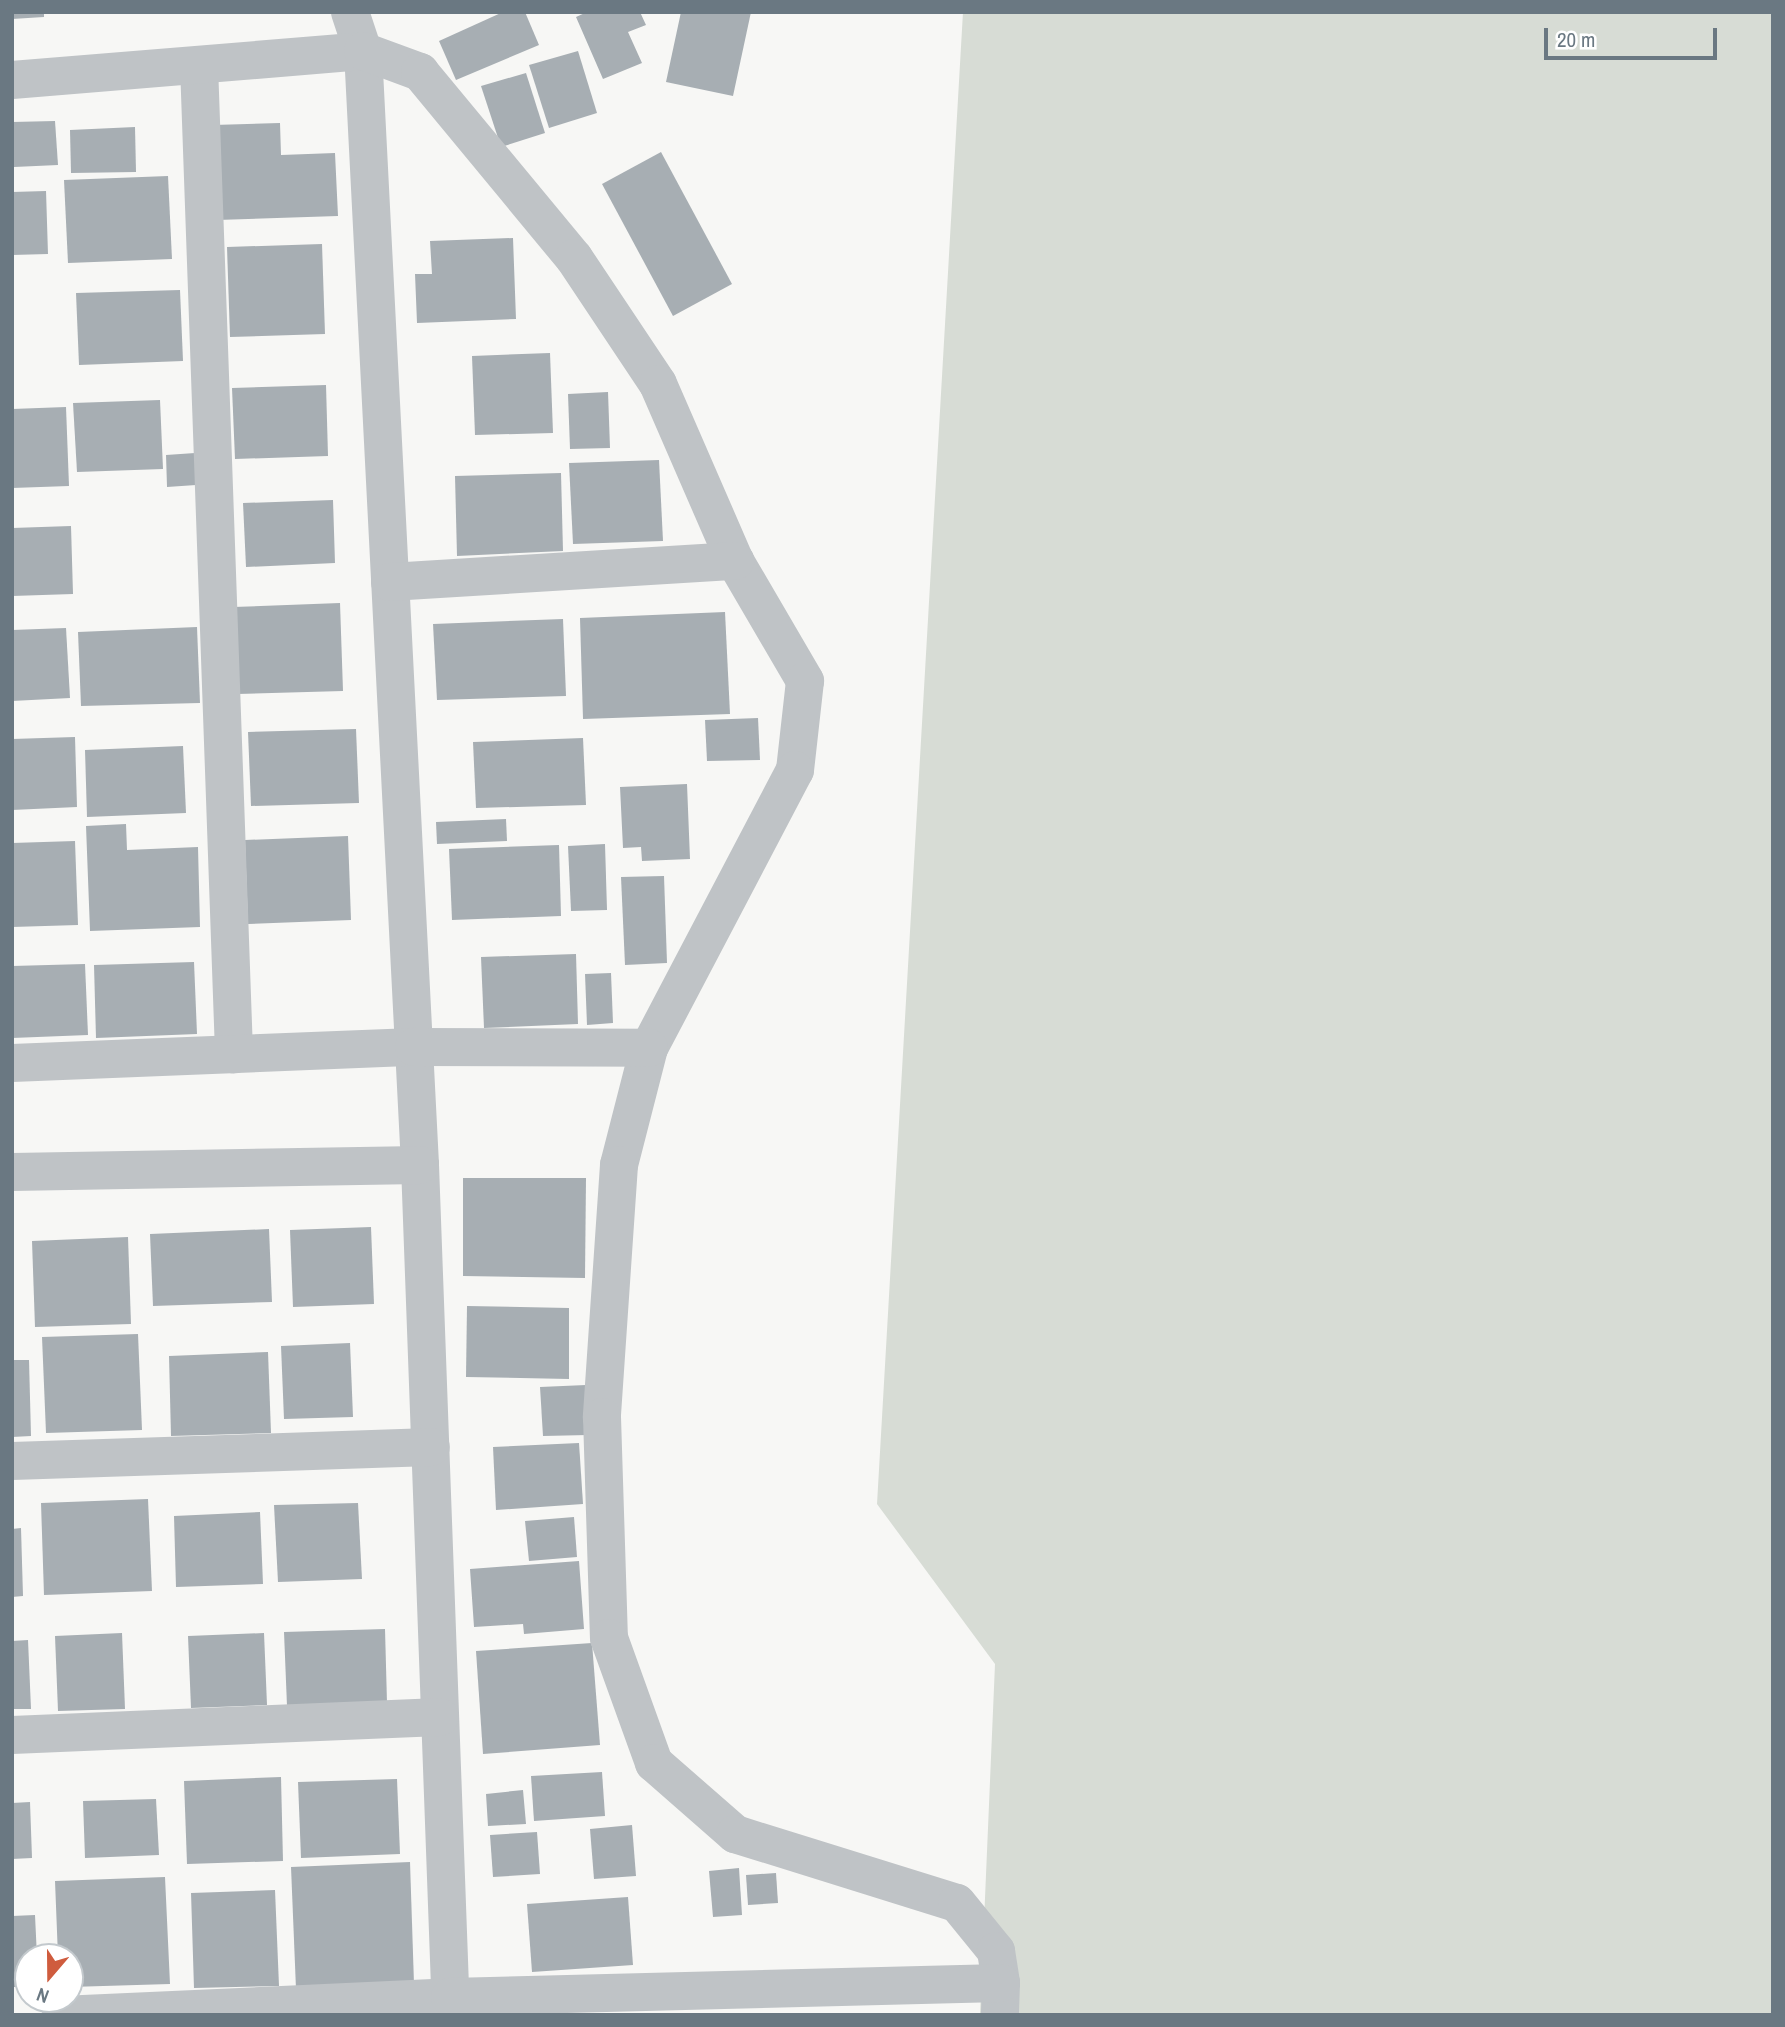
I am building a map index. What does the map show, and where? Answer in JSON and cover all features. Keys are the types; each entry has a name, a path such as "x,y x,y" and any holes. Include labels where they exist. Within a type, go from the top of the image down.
{"street":[{"path":"350,12 363,51 420,1165 450,2006"},
{"path":"12,80 363,51 420,72 574,258 658,384 735,561 805,681 795,769 649,1048 620,1165 602,1416 609,1637 654,1763 735,1834 957,1903 996,1951 1000,1999 450,2006 61,2015"},
{"path":"199,65 234,1054"},
{"path":"390,582 735,561"},
{"path":"12,1063 414,1047 649,1048"},
{"path":"12,1172 420,1165"},
{"path":"12,1461 431,1447"},
{"path":"12,1735 440,1717"}],"shaded area":[{"path":"963,12 1773,12 1773,2015 980,2015 995,1664 877,1504"}],"building":[{"path":"12,12 44,12 44,17 12,19"},
{"path":"503,12 525,12 539,45 456,80 439,41"},
{"path":"587,12 640,12 646,25 628,32 642,63 603,79 576,17"},
{"path":"681,12 751,12 733,96 666,82"},
{"path":"578,51 597,113 549,128 529,65"},
{"path":"526,73 545,133 501,147 481,86"},
{"path":"55,121 58,165 14,167 12,122"},
{"path":"280,123 281,155 335,153 338,216 217,220 213,125"},
{"path":"135,127 136,172 71,173 70,130"},
{"path":"661,152 732,284 673,316 602,184"},
{"path":"168,176 172,259 68,263 64,180"},
{"path":"46,191 48,254 12,255 12,192"},
{"path":"513,238 516,319 417,323 415,274 432,274 430,241"},
{"path":"322,244 325,334 230,337 227,247"},
{"path":"180,290 183,361 79,365 76,293"},
{"path":"550,353 553,433 475,435 472,356"},
{"path":"326,385 328,456 235,459 232,388"},
{"path":"608,392 610,448 570,449 568,394"},
{"path":"160,400 163,469 77,472 73,403"},
{"path":"66,407 69,486 12,488 12,409"},
{"path":"195,453 196,485 167,487 166,455"},
{"path":"659,460 663,541 573,544 569,463"},
{"path":"561,473 563,551 457,556 455,476"},
{"path":"333,500 335,563 246,567 243,503"},
{"path":"71,526 73,594 12,596 12,528"},
{"path":"340,603 343,691 237,694 233,607"},
{"path":"725,612 730,714 583,719 580,618"},
{"path":"563,619 566,696 437,700 433,624"},
{"path":"197,627 200,703 81,706 78,632"},
{"path":"66,628 70,698 12,701 12,630"},
{"path":"758,718 760,760 707,761 705,720"},
{"path":"356,729 359,803 251,806 248,732"},
{"path":"75,737 77,807 12,810 12,739"},
{"path":"583,738 586,805 476,808 473,742"},
{"path":"183,746 186,813 87,817 85,750"},
{"path":"687,784 690,859 642,861 641,847 623,848 620,787"},
{"path":"506,819 507,841 437,844 436,822"},
{"path":"126,824 127,850 198,847 200,927 90,931 86,826"},
{"path":"348,836 351,920 248,924 245,840"},
{"path":"75,841 78,925 12,927 12,843"},
{"path":"605,844 607,910 571,911 568,846"},
{"path":"559,845 561,916 452,920 449,849"},
{"path":"664,876 667,963 625,965 621,877"},
{"path":"576,954 578,1024 484,1028 481,957"},
{"path":"194,962 197,1034 96,1038 94,965"},
{"path":"85,964 88,1035 12,1038 12,966"},
{"path":"611,973 613,1023 587,1025 585,974"},
{"path":"463,1178 586,1178 585,1278 463,1276"},
{"path":"371,1227 374,1304 293,1307 290,1230"},
{"path":"269,1229 272,1302 153,1306 150,1234"},
{"path":"128,1237 131,1324 35,1327 32,1241"},
{"path":"467,1306 569,1308 569,1379 466,1377"},
{"path":"138,1334 142,1430 46,1433 42,1337"},
{"path":"350,1343 353,1417 284,1419 281,1346"},
{"path":"268,1352 271,1433 171,1436 169,1356"},
{"path":"12,1360 29,1360 31,1436 12,1437"},
{"path":"586,1385 588,1435 543,1436 540,1387"},
{"path":"579,1443 583,1504 496,1510 493,1447"},
{"path":"148,1499 152,1591 44,1595 41,1503"},
{"path":"358,1503 362,1579 278,1582 274,1505"},
{"path":"260,1512 263,1584 176,1587 174,1516"},
{"path":"574,1517 577,1557 529,1561 525,1521"},
{"path":"21,1528 23,1596 12,1597 12,1529"},
{"path":"579,1561 584,1629 524,1634 523,1624 474,1627 470,1569"},
{"path":"385,1629 387,1703 287,1706 284,1632"},
{"path":"122,1633 125,1709 58,1711 55,1636"},
{"path":"264,1633 267,1705 191,1708 188,1636"},
{"path":"28,1640 31,1709 12,1709 12,1641"},
{"path":"592,1643 600,1745 483,1754 476,1651"},
{"path":"602,1772 605,1816 534,1821 531,1776"},
{"path":"281,1777 283,1861 187,1864 184,1781"},
{"path":"397,1779 400,1854 301,1858 298,1782"},
{"path":"523,1790 526,1824 488,1826 486,1794"},
{"path":"156,1799 159,1855 85,1858 83,1801"},
{"path":"30,1802 32,1858 12,1859 12,1803"},
{"path":"632,1825 636,1876 594,1879 590,1829"},
{"path":"537,1832 540,1874 493,1877 490,1835"},
{"path":"410,1862 414,1984 296,1989 291,1867"},
{"path":"739,1868 742,1915 713,1917 709,1871"},
{"path":"776,1873 778,1903 748,1905 746,1875"},
{"path":"165,1877 170,1984 84,1987 84,1943 57,1943 55,1881"},
{"path":"275,1890 279,1986 194,1988 191,1893"},
{"path":"628,1897 633,1965 532,1972 527,1904"},
{"path":"35,1915 36,1943 14,1943 14,1987 12,1987 12,1916"}]}
